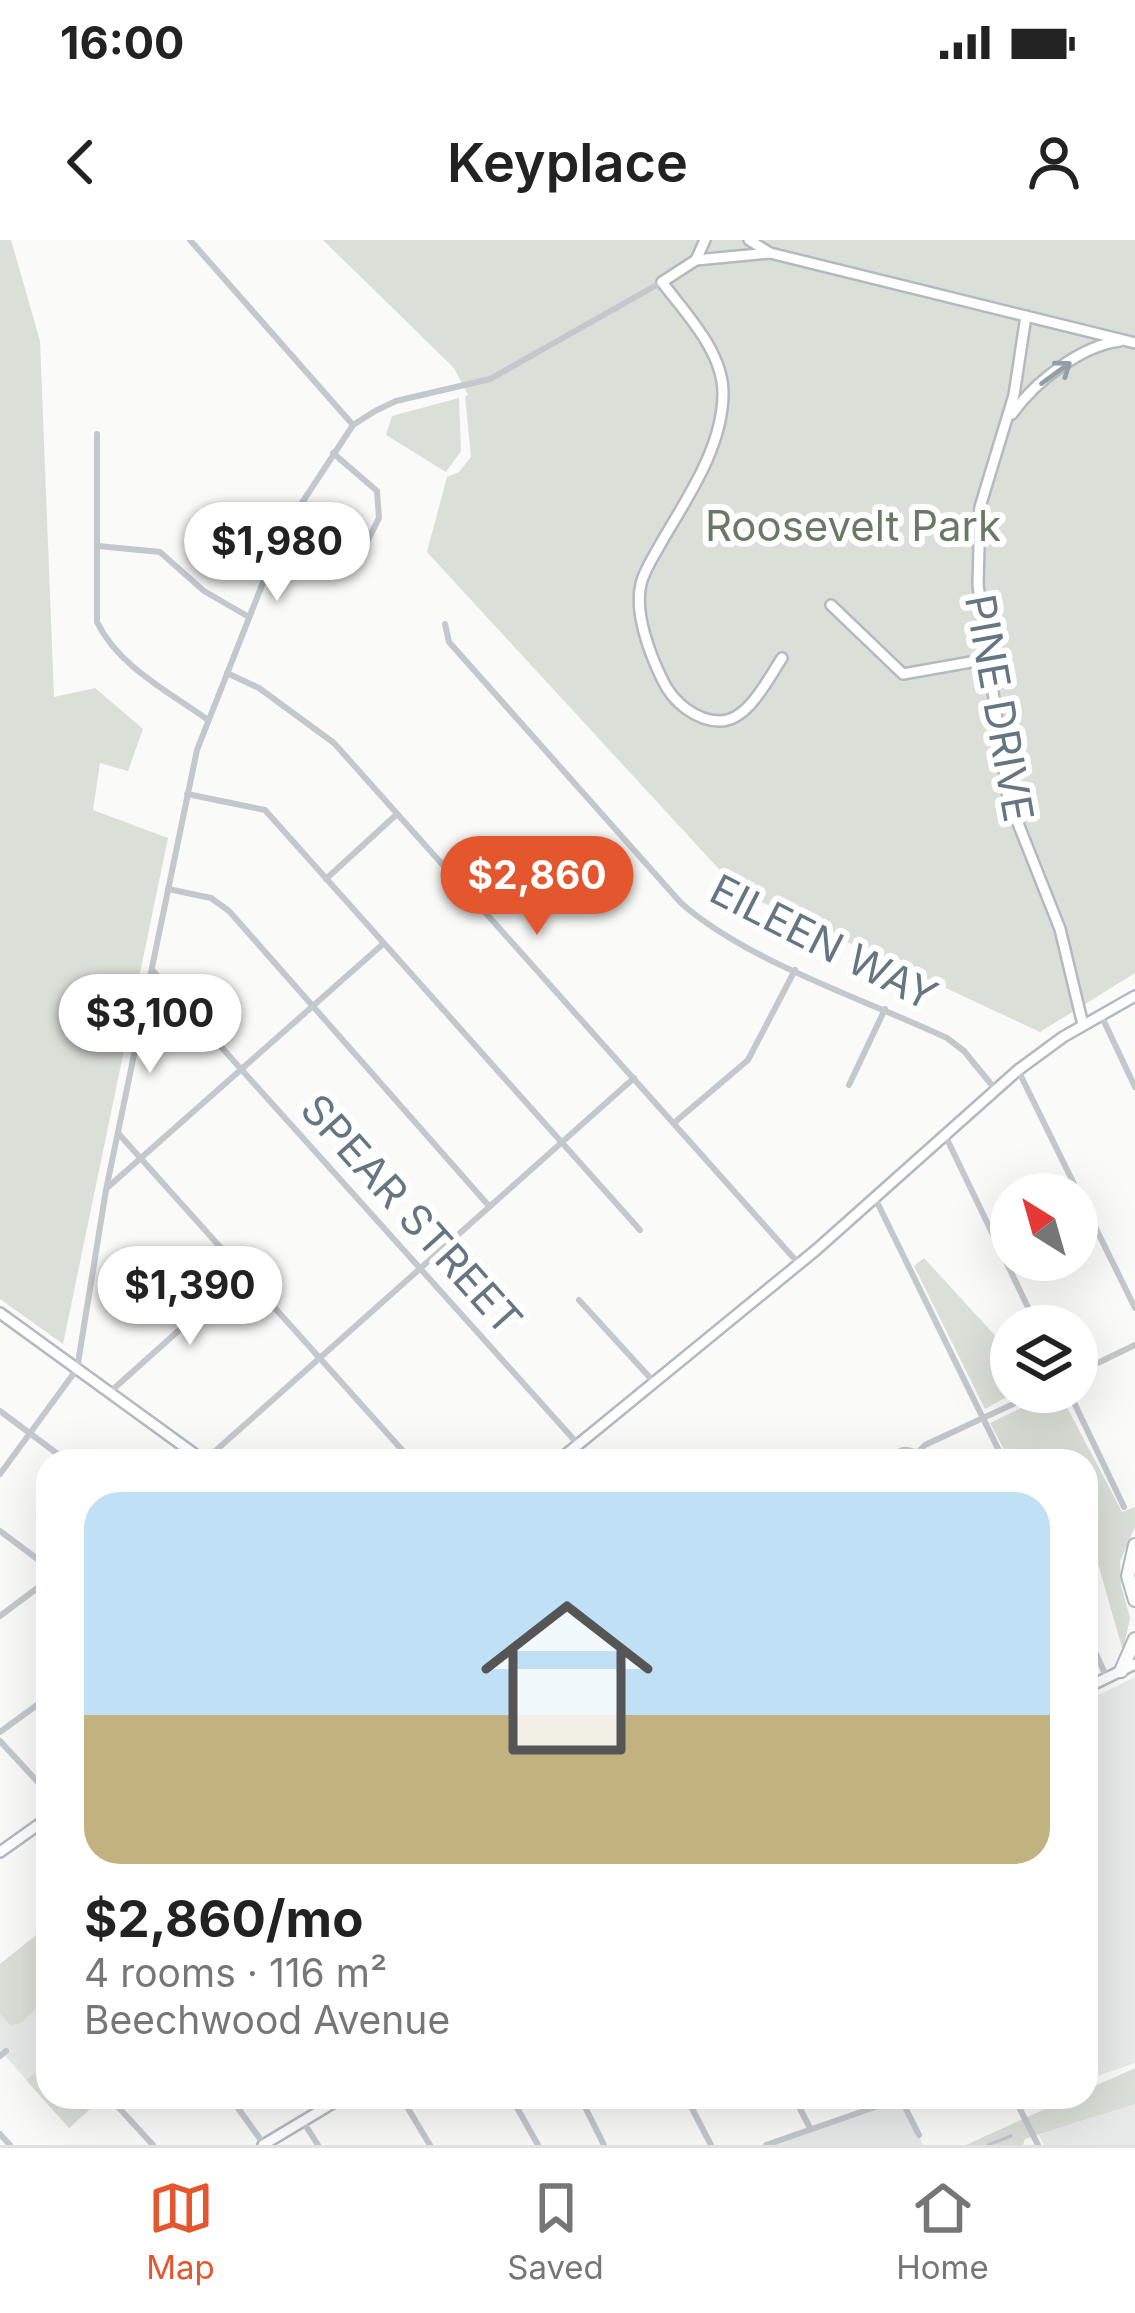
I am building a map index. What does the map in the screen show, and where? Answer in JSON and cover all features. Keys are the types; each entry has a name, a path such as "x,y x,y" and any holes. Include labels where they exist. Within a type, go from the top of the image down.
{"highway":[{"path":"1135,1545 1128,1576 1135,1600"},
{"path":"1121,1671 1135,1639"}],"street":[{"path":"190,240 353,425"},
{"path":"696,260 705,240"},
{"path":"748,240 770,253 1130,342"},
{"path":"0,1474 76,1369 106,1190 190,778 208,720 294,515 353,425 397,401 490,380 696,260 770,253"},
{"path":"662,282 710,351 723,394 709,454 641,584 641,615 655,662 675,700 695,714 718,721 742,712 782,658"},
{"name":"PINE DRIVE","path":"1026,316 1019,373 983,488 978,585 1008,798 1066,947 1083,1025"},
{"path":"1004,429 1023,400 1047,378 1103,344 1130,342"},
{"path":"97,434 95,607 102,633 137,669 208,720"},
{"path":"333,454 377,491 380,518 367,542"},
{"path":"98,546 160,551 204,591 249,617"},
{"path":"831,605 903,674 988,659"},
{"name":"EILEEN WAY","path":"445,624 449,642 703,922 795,970 947,1038 995,1089"},
{"path":"227,673 259,688 324,734 799,1264"},
{"path":"188,794 265,810 640,1230"},
{"path":"326,879 398,814"},
{"path":"168,889 200,894 220,904 489,1206"},
{"path":"106,1190 382,944"},
{"name":"SPEAR STREET","path":"151,969 580,1446"},
{"path":"675,1122 748,1060 795,970"},
{"path":"575,1449 816,1250 1018,1070 1135,996"},
{"path":"849,1085 885,1009"},
{"path":"1101,1016 1135,1087"},
{"path":"1018,1070 1135,1308"},
{"path":"218,1449 634,1078"},
{"path":"118,1132 401,1449"},
{"path":"944,1134 1027,1305"},
{"path":"874,1198 998,1449"},
{"path":"110,1392 243,1273"},
{"path":"579,1300 656,1384"},
{"path":"0,1313 188,1449"},
{"path":"1098,1363 1135,1345"},
{"path":"0,1411 51,1449"},
{"path":"923,1449 995,1413"},
{"path":"1079,1413 1096,1449"},
{"path":"1098,1453 1124,1508"},
{"path":"0,1532 36,1559"},
{"path":"0,1616 36,1589"},
{"path":"1098,1658 1107,1678"},
{"path":"1098,1682 1135,1664"},
{"path":"36,1707 0,1736 36,1779"},
{"path":"0,1852 36,1826"},
{"path":"120,2109 153,2145"},
{"path":"238,2109 264,2145 324,2109"},
{"path":"408,2109 430,2145"},
{"path":"518,2109 538,2145"},
{"path":"586,2109 604,2145"},
{"path":"692,2109 711,2145"},
{"path":"800,2109 810,2128"},
{"path":"766,2145 866,2109"},
{"path":"907,2109 920,2134"},
{"path":"1020,2109 1037,2145"},
{"path":"303,2121 318,2145"},
{"path":"0,2134 10,2145"}],"shaded area":[{"path":"1135,1677 1135,2063 1098,2076 1098,1695"},
{"path":"36,1935 36,2091 0,2050 0,1964"},
{"path":"1135,2104 1135,2145 1044,2145 1039,2135"},
{"path":"52,2109 90,2109 69,2128"},
{"path":"875,2109 907,2109 923,2145 775,2145"}],"green space":[{"path":"0,240 11,240 40,341 54,697 95,688 143,729 128,771 100,763 93,810 168,838 63,1344 0,1299"},
{"name":"Roosevelt Park","path":"323,240 1135,240 1135,973 1040,1032 740,892 427,552 447,477 459,472 471,457 468,395 454,368"},
{"path":"459,398 461,451 446,472 386,435 392,416"},
{"path":"924,1258 990,1330 990,1406 985,1409 914,1266"},
{"path":"1011,1413 1070,1413 1089,1449 1004,1449 990,1423"},
{"path":"1098,1466 1122,1512 1135,1507 1135,1527 1120,1561 1130,1618 1123,1651 1098,1564"},
{"path":"36,1935 36,2009 21,2023 10,2025 0,2014 0,1964"},
{"path":"1135,2068 1135,2104 1025,2139 1023,2145 966,2145 1045,2109 1098,2109 1098,2085"},
{"path":"36,2074 36,2091 26,2080"},
{"path":"52,2109 86,2109 88,2111 69,2128"}],"waterway":[{"path":"988,2145 1011,2136"}]}
